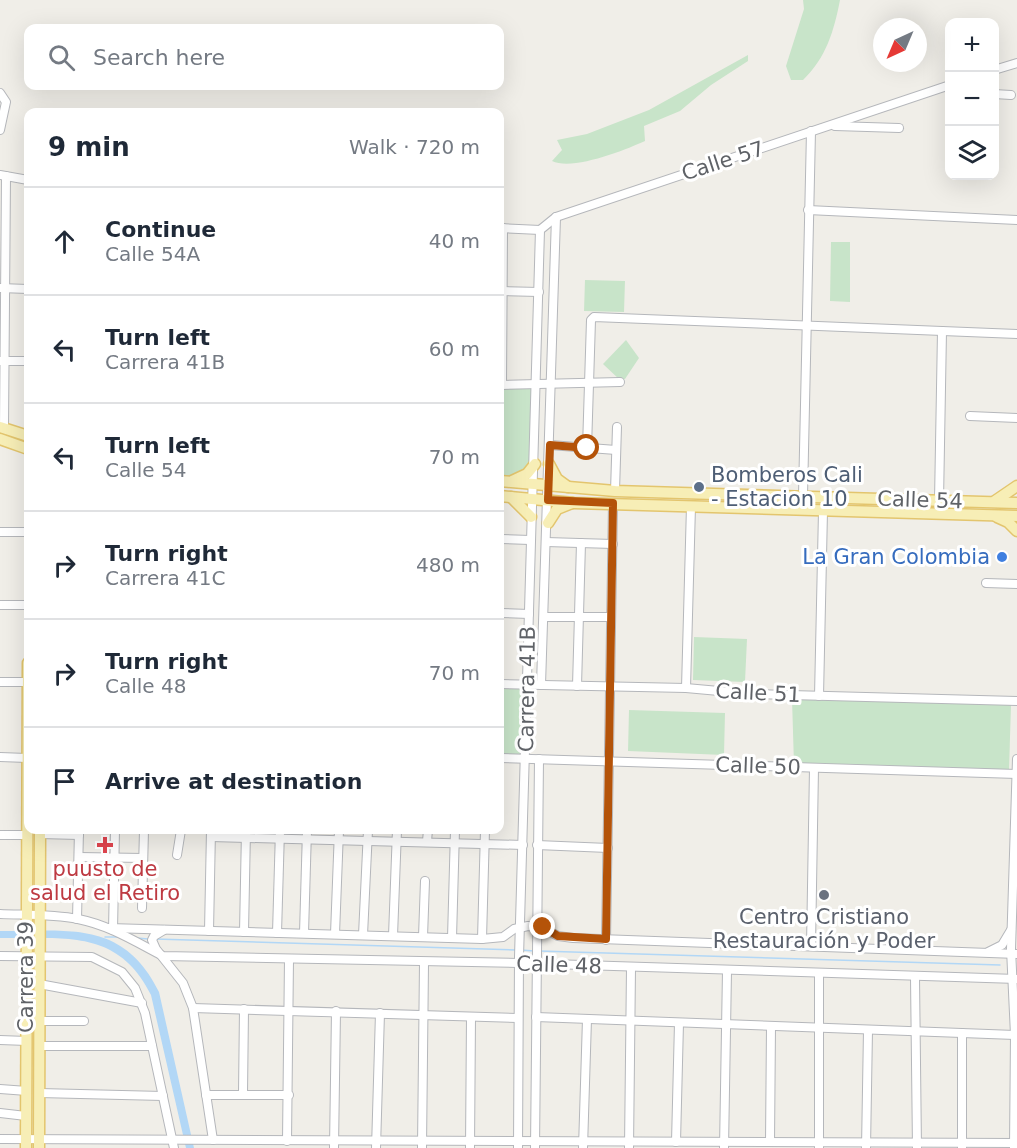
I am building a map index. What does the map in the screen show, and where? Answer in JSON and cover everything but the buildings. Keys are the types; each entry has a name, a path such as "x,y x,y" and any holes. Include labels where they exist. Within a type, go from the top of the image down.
{"main road":[{"path":"2,427 24,435"},
{"path":"0,439 24,452"},
{"path":"13,445 24,448"},
{"path":"504,481 526,474 535,464"},
{"path":"549,464 557,480 574,489"},
{"name":"Calle 54","path":"504,481 615,491 1017,503"},
{"path":"991,502 1006,495 1017,486"},
{"name":"Calle 54","path":"504,496 574,503 1017,516"},
{"path":"511,497 531,517"},
{"path":"548,523 557,510 574,503"},
{"path":"988,515 1002,519 1017,531"},
{"name":"Carrera 39","path":"39,1144 40,834"},
{"name":"Carrera 39","path":"26,1144 27,953 24,916 27,835"}],"street":[{"path":"999,68 1017,63"},
{"name":"Calle 57","path":"540,230 555,217 945,87"},
{"path":"930,92 945,93"},
{"path":"0,130 6,102 1,94"},
{"path":"999,94 1011,95"},
{"path":"829,125 899,128"},
{"path":"803,496 811,131"},
{"path":"2,427 3,176 24,179"},
{"path":"808,210 1017,220"},
{"name":"Carrera 41B","path":"541,685 548,523 555,217"},
{"path":"504,228 540,230"},
{"name":"Carrera 41B","path":"518,1145 519,960 540,230"},
{"path":"2,288 24,289"},
{"path":"504,291 539,292"},
{"path":"587,448 591,320 594,317 1017,334"},
{"path":"939,501 942,331"},
{"path":"2,361 24,361"},
{"path":"504,385 620,382"},
{"path":"970,416 1017,418"},
{"path":"615,491 617,427"},
{"path":"550,445 616,450"},
{"path":"606,939 613,503"},
{"path":"686,688 691,506"},
{"path":"819,696 823,511"},
{"path":"0,532 24,532"},
{"path":"504,539 530,540"},
{"path":"546,542 613,544"},
{"path":"577,686 581,543"},
{"path":"986,583 1017,584"},
{"path":"0,605 24,605"},
{"path":"504,613 529,614"},
{"path":"544,617 611,617"},
{"path":"0,682 24,682"},
{"name":"Calle 51","path":"504,684 686,688 752,694 1017,701"},
{"path":"0,757 24,758"},
{"name":"Calle 50","path":"504,758 1017,774"},
{"name":"Carrera 41B","path":"535,1145 539,759"},
{"path":"0,1139 26,1144 173,1144 182,1140 213,1140 470,1145 629,1145 676,1142 724,1145 770,1142 819,1145 1015,1145 1015,979 1012,929 1017,759"},
{"path":"811,946 814,768"},
{"path":"77,919 79,834"},
{"path":"111,928 115,834"},
{"path":"142,908 144,834"},
{"path":"177,855 180,834"},
{"path":"209,931 211,834"},
{"path":"244,932 246,834"},
{"path":"277,933 280,834"},
{"path":"284,834 307,839 523,845"},
{"path":"304,933 307,834"},
{"path":"335,934 339,834"},
{"path":"363,936 368,834"},
{"path":"393,936 397,834"},
{"path":"427,841 428,834"},
{"path":"452,938 455,834"},
{"path":"482,939 485,834"},
{"path":"0,835 27,835"},
{"path":"537,845 608,848"},
{"path":"79,857 143,858"},
{"path":"423,937 425,881"},
{"name":"Calle 48","path":"0,914 77,919 111,928 482,939 503,937 520,927 536,926 558,936 606,939 1014,954"},
{"name":"Calle 48","path":"111,928 163,957 424,963 519,960 631,968 1015,979"},
{"path":"166,929 154,936 152,940 183,983 193,1008 213,1140"},
{"path":"985,953 1002,945 1012,929"},
{"path":"0,956 39,953 92,957 122,972 142,1003 173,1144"},
{"path":"287,1141 290,959"},
{"path":"422,1144 424,963"},
{"path":"629,1145 631,968"},
{"path":"724,1145 727,971"},
{"path":"819,974 819,1145"},
{"path":"915,977 917,1145"},
{"path":"39,984 142,1003"},
{"path":"193,1008 289,1009 518,1018"},
{"path":"243,1094 244,1009"},
{"path":"334,1144 336,1011"},
{"path":"377,1144 380,1013"},
{"path":"470,1145 471,1017"},
{"path":"536,1017 1015,1035"},
{"path":"584,1145 587,1019"},
{"path":"39,1021 84,1022"},
{"path":"676,1142 679,1023"},
{"path":"770,1142 771,1026"},
{"path":"866,1145 867,1030"},
{"path":"962,1033 962,1145"},
{"path":"0,1040 27,1041"},
{"path":"39,1046 152,1046"},
{"path":"0,1089 27,1091"},
{"path":"39,1093 163,1096"},
{"path":"206,1095 289,1095"},
{"path":"0,1113 27,1116"}],"green space":[{"path":"803,0 840,0 832,33 818,63 803,80 791,80 786,66 804,9"},
{"path":"748,55 748,61 711,85 680,111 644,126 645,141 612,154 585,161 561,163 552,161 562,150 557,140 587,134 649,110"},
{"path":"831,242 850,242 850,302 830,301"},
{"path":"585,280 625,281 624,312 584,311"},
{"path":"626,340 639,358 625,379 620,380 603,364"},
{"path":"537,384 531,469 504,479 504,385"},
{"path":"694,637 747,639 745,682 693,680"},
{"path":"504,684 527,685 525,759 504,758"},
{"path":"792,699 1011,705 1009,771 794,765"},
{"path":"629,710 725,713 724,755 628,751"}],"water":[{"path":"49,930 92,934 112,941 129,952 145,969 159,992 194,1148 186,1148 151,995 138,973 122,958 106,948 87,942 46,938 0,938 0,931"}],"waterway":[{"path":"105,937 121,937"},
{"path":"137,938 148,939"},
{"path":"155,939 516,950"},
{"path":"521,950 534,951"},
{"path":"539,951 1000,965"}],"place":[{"name":"Bomberos Cali - Estacion 10","path":"699,487"},
{"name":"La Gran Colombia","path":"1002,557"},
{"name":"puusto de salud el Retiro","path":"105,845"},
{"name":"Centro Cristiano Restauración y Poder","path":"824,895"}],"route":[{"path":"543,927 558,936 606,939 613,503 548,500 550,445 587,448"}]}
